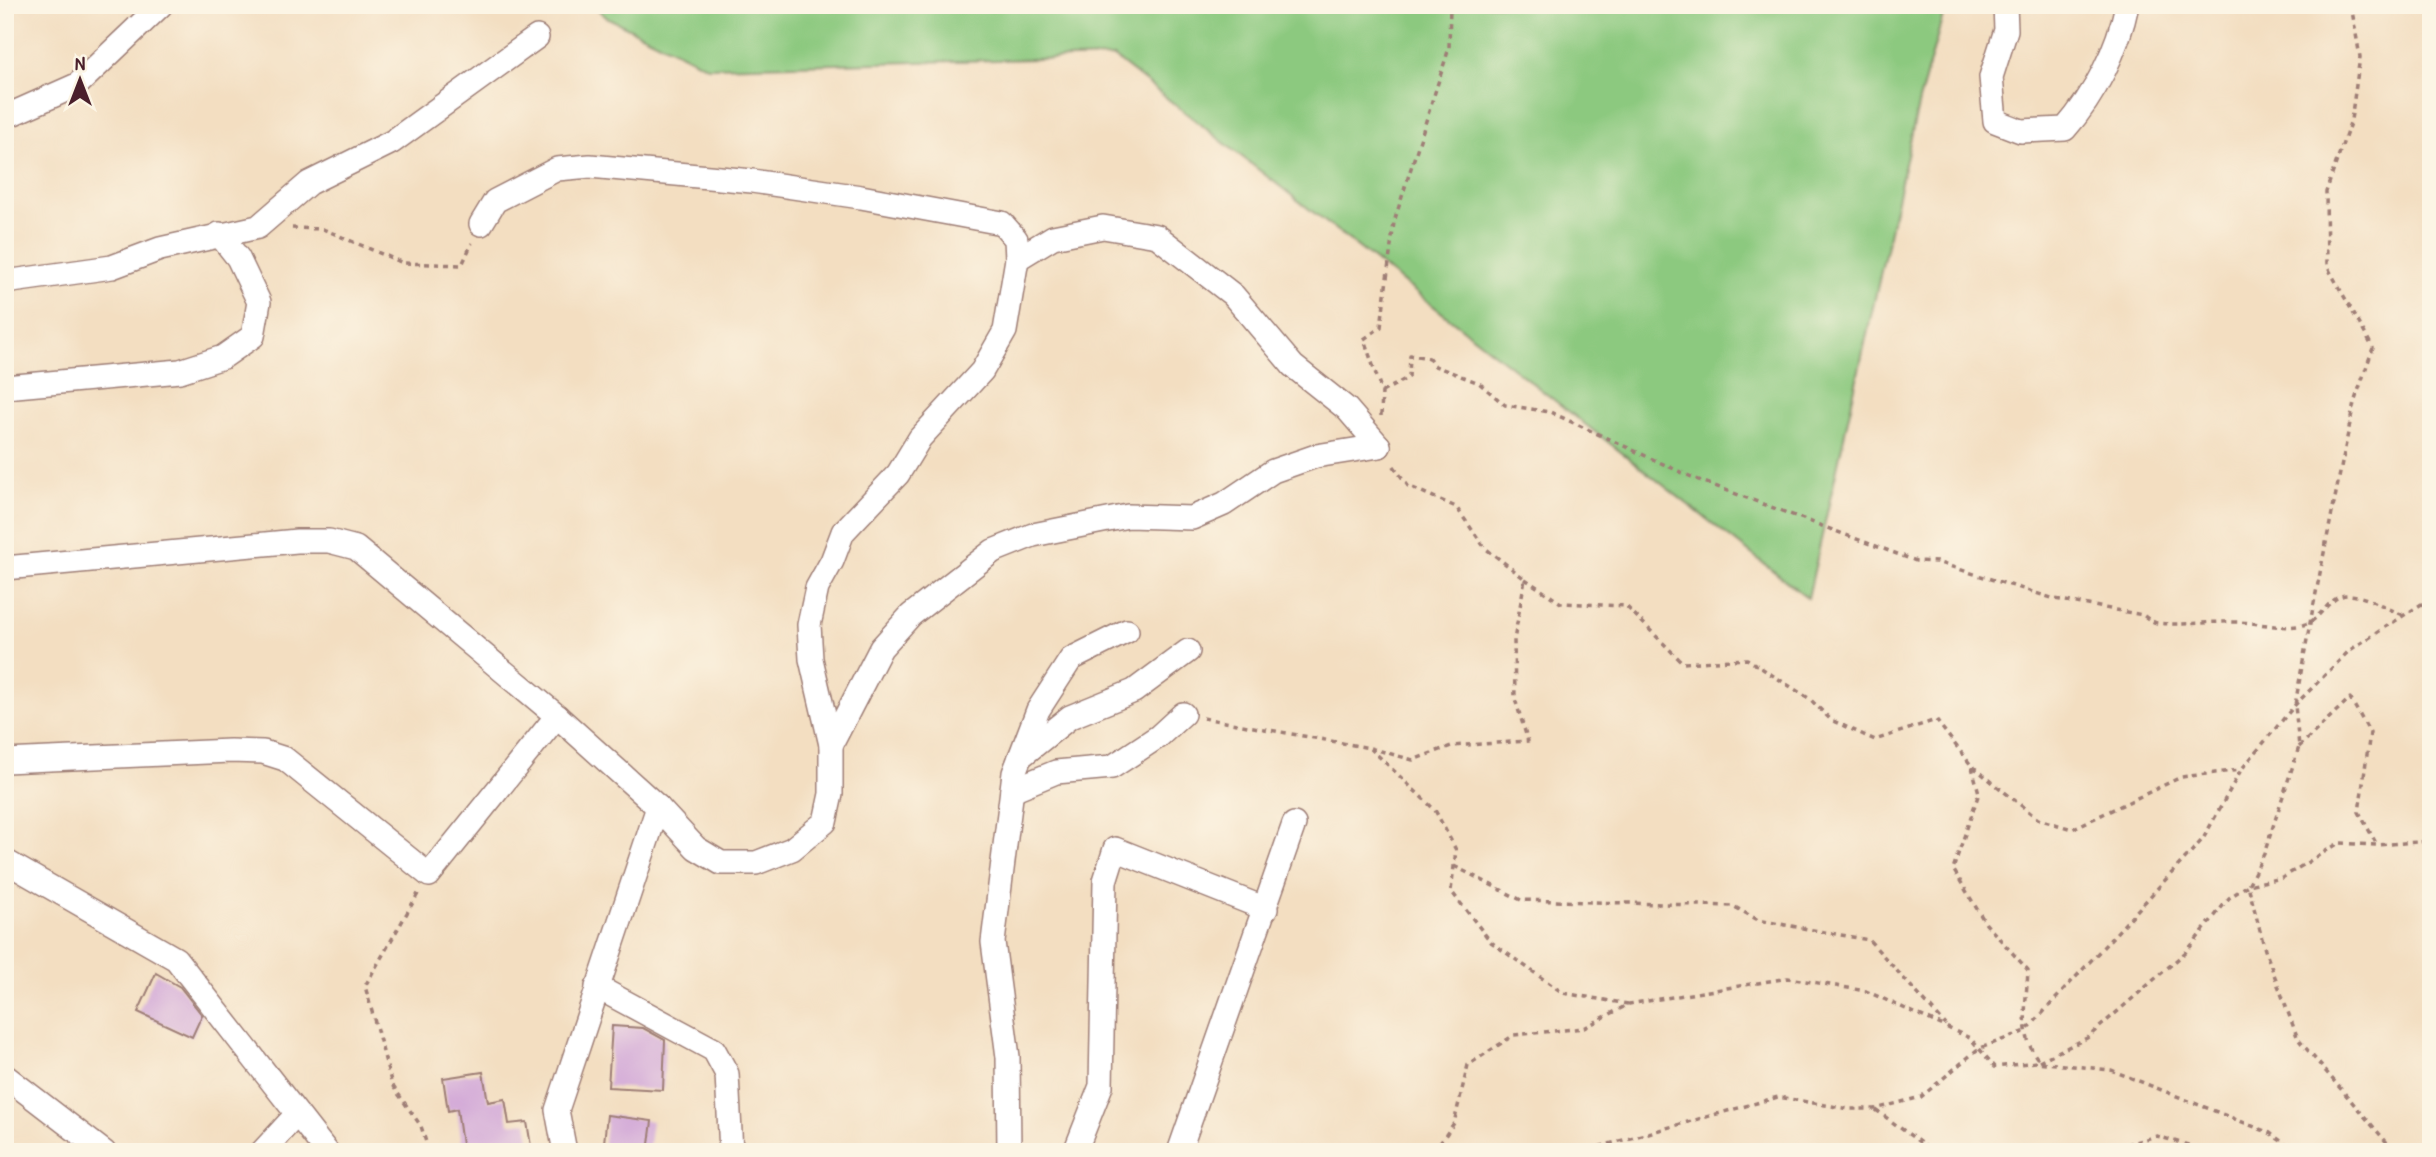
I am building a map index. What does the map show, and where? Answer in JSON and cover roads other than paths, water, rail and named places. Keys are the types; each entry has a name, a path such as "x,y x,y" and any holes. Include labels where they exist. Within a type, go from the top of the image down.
{"street":[{"path":"5,117 77,85 161,5"},
{"path":"2005,5 2006,30 1991,77 1995,121 2021,131 2065,128 2088,103 2124,21 2127,5"},
{"path":"5,282 113,267 160,249 219,233 258,227 309,183 392,142 537,37"},
{"path":"5,568 298,541 329,541 356,548 557,716 657,807 696,848 721,863 757,863 792,849 825,822 831,794 831,745 811,659 809,625 817,588 832,561 842,532 898,474 920,438 982,370 1004,331 1017,259 1016,239 1002,223 861,197 752,181 590,166 557,169 495,201 481,223"},
{"path":"831,745 881,648 911,615 993,551 1033,535 1128,516 1192,518 1224,504 1273,471 1316,456 1379,446 1347,409 1293,366 1233,295 1157,236 1103,228 1053,237 1017,259"},
{"path":"5,387 180,371 223,357 253,336 259,302 238,258 219,233"},
{"path":"1009,1152 1008,1057 993,942 1012,790 1020,757 1038,710 1070,659 1128,631"},
{"path":"1020,757 1070,717 1134,691 1188,651"},
{"path":"1012,790 1056,772 1112,767 1159,736 1183,714"},
{"path":"5,761 230,751 263,752 285,759 429,875 557,716"},
{"path":"565,1152 557,1111 657,807"},
{"path":"1179,1152 1294,824"},
{"path":"1075,1152 1101,1086 1105,881 1115,849 1266,909"},
{"path":"5,861 176,959 327,1152"},
{"path":"597,987 714,1050 727,1074 731,1152"},
{"path":"10,1087 104,1152"},
{"path":"261,1152 297,1114"}]}
